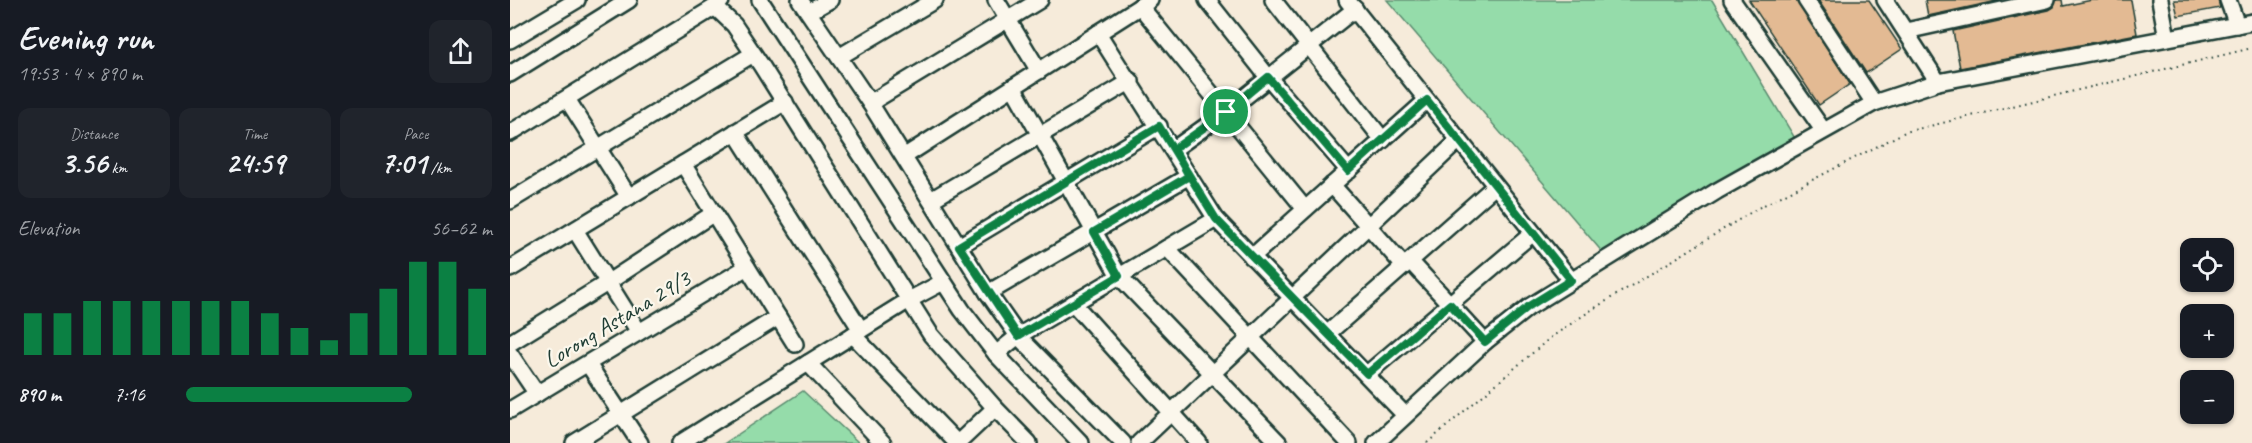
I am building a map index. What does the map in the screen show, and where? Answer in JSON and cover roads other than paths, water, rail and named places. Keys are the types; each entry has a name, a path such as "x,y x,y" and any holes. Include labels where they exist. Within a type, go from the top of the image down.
{"street":[{"path":"510,40 577,0"},
{"path":"510,74 629,0"},
{"path":"760,0 943,282 996,354 1081,443"},
{"path":"830,0 804,6 905,156 988,293 1018,336 1123,443"},
{"path":"839,57 935,0"},
{"path":"996,0 1039,70"},
{"path":"870,103 1040,0"},
{"path":"1207,0 1268,77 1348,171"},
{"path":"1274,0 1383,140"},
{"path":"1732,0 1823,130"},
{"path":"1806,0 1874,103"},
{"path":"1885,0 1938,82"},
{"path":"1906,31 2047,0"},
{"path":"2160,0 2167,38"},
{"path":"1376,443 1485,342 1529,306 1823,130 1874,103 1938,82 2245,23 2228,0"},
{"path":"905,156 1145,3 1226,112 1305,209"},
{"path":"510,133 719,4 784,102 931,335 1029,443"},
{"path":"1174,149 1226,112 1309,45 1351,5 1571,280"},
{"path":"1098,33 1131,81 1216,219 1405,415"},
{"path":"510,201 753,54"},
{"path":"931,200 1131,81"},
{"path":"1013,87 1119,276 1279,443"},
{"path":"567,99 629,197"},
{"path":"1252,257 1427,100"},
{"path":"510,269 784,102"},
{"path":"959,246 1159,126"},
{"path":"735,132 857,332 957,443 995,408"},
{"path":"1139,443 1459,140"},
{"path":"683,164 795,344"},
{"path":"988,293 1189,176"},
{"path":"1332,185 1369,226 1450,304 1485,342"},
{"path":"1327,334 1495,186"},
{"path":"510,343 714,213"},
{"path":"996,354 1018,336 1216,219"},
{"path":"575,230 639,332"},
{"path":"1367,374 1533,233"},
{"path":"1167,248 1349,443"},
{"name":"Lorong Astana 29/3","path":"510,410 747,267"},
{"path":"680,443 909,300 943,282"},
{"path":"1073,303 1199,443"},
{"path":"574,443 778,317"},
{"path":"510,354 537,394"},
{"path":"808,363 883,443"},
{"path":"588,364 640,443"}]}
